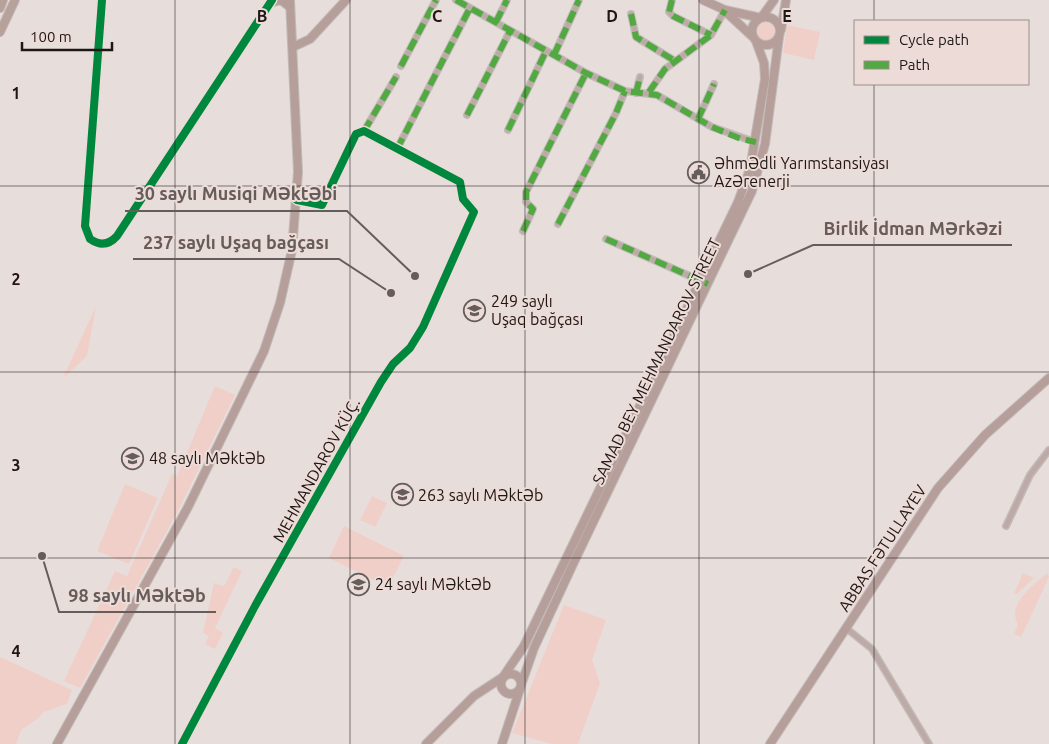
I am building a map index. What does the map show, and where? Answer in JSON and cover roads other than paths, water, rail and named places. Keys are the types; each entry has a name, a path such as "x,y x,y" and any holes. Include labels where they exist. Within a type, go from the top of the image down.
{"main road":[{"path":"0,8 3,0"},
{"path":"0,32 15,0"},
{"path":"56,744 188,507 264,351 287,276 297,200 298,140 294,47 290,4 281,0 271,2 117,236 112,241 100,244 90,239 85,226 102,0"},
{"path":"294,47 310,39 346,0"},
{"path":"703,0 725,10 775,20 780,34 769,45 754,39 725,10"},
{"path":"754,39 754,24 761,18 774,0"},
{"name":"SAMAD BEY MEHMANDAROV STREET","path":"502,744 520,687 546,623 749,198 759,172 786,0"},
{"name":"SAMAD BEY MEHMANDAROV STREET","path":"503,677 524,646 743,189 756,142 765,70 754,39"},
{"name":"ABBAS FƏTULLAYEV","path":"770,744 947,476 985,435 1049,378"},
{"path":"426,744 480,691 508,674 515,674 520,679 520,687 515,693 495,689 480,691"},
{"path":"503,677 501,687 510,702 510,720"}],"street":[{"path":"401,66 436,0"},
{"path":"456,0 586,73 625,91 636,93 649,92 731,135 756,142"},
{"path":"496,22 507,0"},
{"path":"554,55 579,0"},
{"path":"672,0 669,8 673,16 710,35"},
{"path":"364,131 398,149 470,8"},
{"path":"649,92 665,70 710,35 725,10"},
{"path":"631,14 636,37 675,61"},
{"path":"467,115 510,31"},
{"path":"508,130 546,51"},
{"path":"523,231 533,209 526,202 526,192 586,73"},
{"path":"297,200 322,205 356,134 364,131 396,77"},
{"path":"636,93 640,77"},
{"path":"698,119 714,84"},
{"path":"558,224 616,113 625,91"},
{"name":"MEHMANDAROV KÜÇ.","path":"182,744 251,614 389,369 410,348 423,327 474,212 463,199 460,182 398,149"},
{"path":"606,239 708,284"},
{"path":"1006,526 1030,475 1049,450"},
{"path":"846,628 872,649 929,744"}],"place":[{"name":"Əhmədli Yarımstansiyası Azərenerji","path":"698,172"},
{"name":"Birlik İdman Mərkəzi","path":"748,274"},
{"name":"30 saylı Musiqi Məktəbi","path":"415,276"},
{"name":"237 saylı Uşaq bağçası","path":"391,293"},
{"name":"249 saylı Uşaq bağçası","path":"475,310"},
{"name":"48 saylı Məktəb","path":"133,458"},
{"name":"263 saylı Məktəb","path":"402,495"},
{"name":"98 saylı Məktəb","path":"42,556"},
{"name":"24 saylı Məktəb","path":"359,584"}]}
